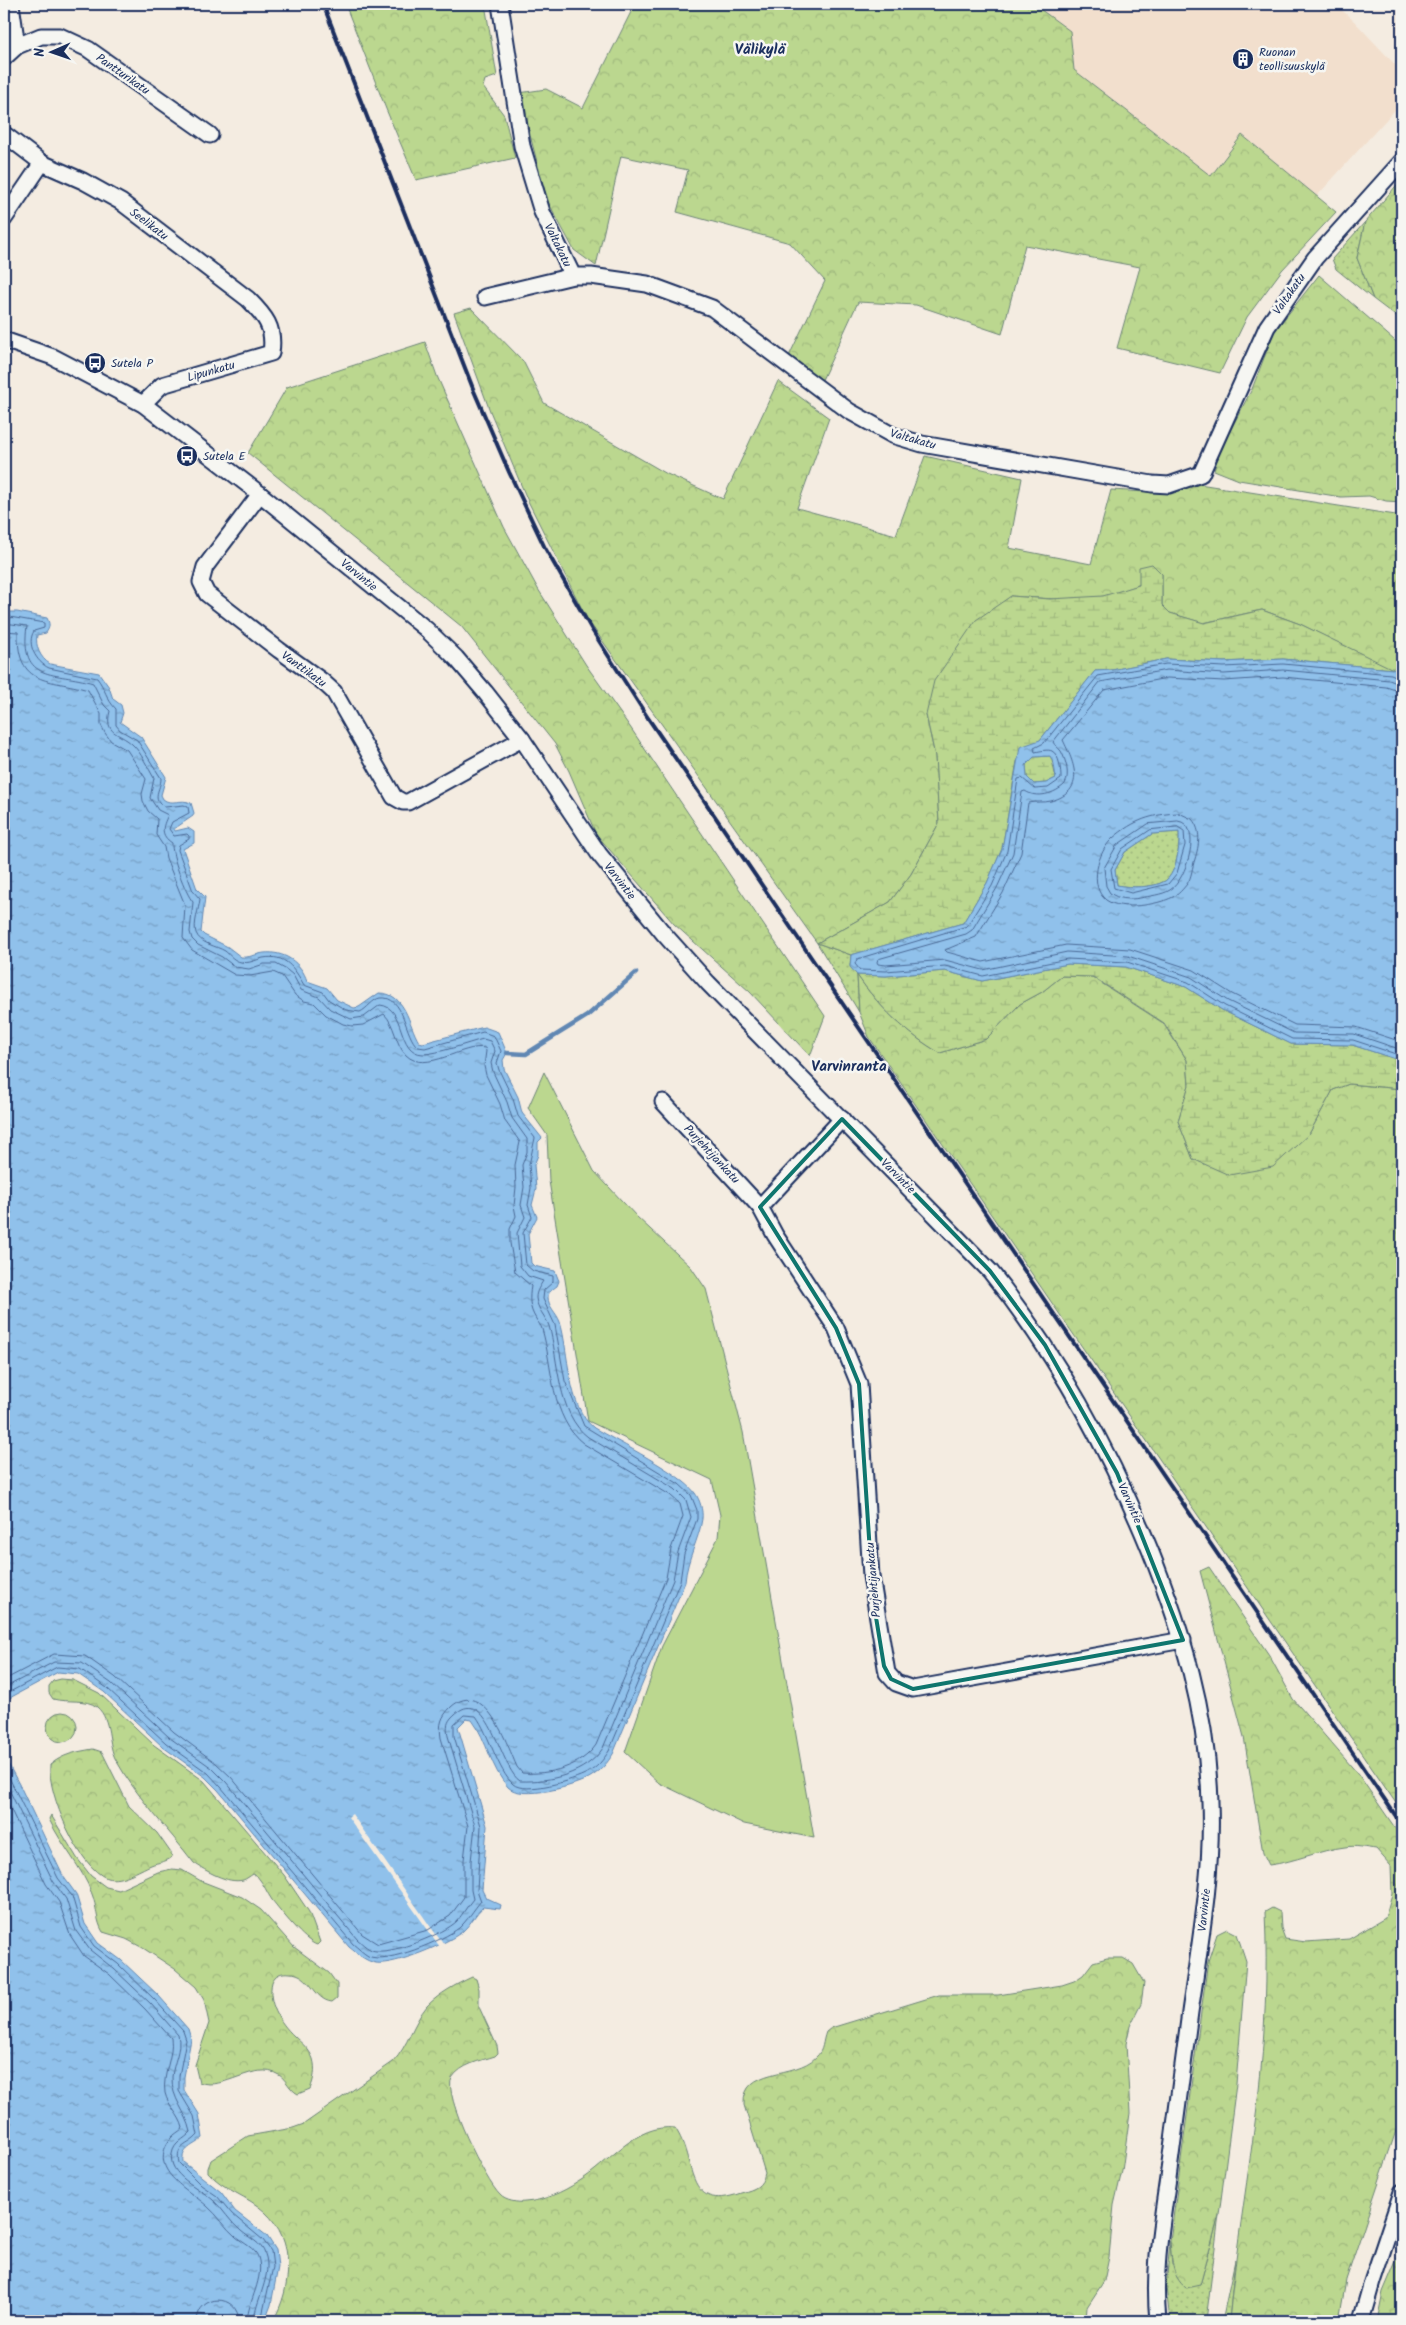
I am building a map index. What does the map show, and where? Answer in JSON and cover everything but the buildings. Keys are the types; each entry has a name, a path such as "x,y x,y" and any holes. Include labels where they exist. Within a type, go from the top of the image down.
{"street":[{"path":"11,4 17,46"},
{"name":"Valtakatu","path":"500,4 522,146 542,212 573,276 591,276 647,284 712,308 849,411 892,435 922,444 1169,485 1201,474 1266,327 1315,258 1402,161"},
{"name":"Pantturikatu","path":"4,58 17,46 41,36 60,36 88,49 210,135"},
{"name":"Seelikatu","path":"4,134 42,163 83,180 129,208 248,299 265,316 273,338"},
{"path":"4,218 42,163"},
{"path":"485,297 573,276"},
{"name":"Lipunkatu","path":"143,404 162,385 271,353 273,338"},
{"name":"Varvintie","path":"4,340 60,360 143,404 260,494 426,629 467,672 522,739 599,854 664,934 990,1271 1045,1345 1075,1394 1117,1473 1167,1594 1183,1640 1200,1708 1207,1753 1210,1804 1204,1910 1156,2262 1158,2321"},
{"name":"Vanttikatu","path":"260,494 205,567 201,582 203,589 334,692 394,797 403,802 408,802 522,739"},
{"name":"Purjehtijankatu","path":"663,1102 760,1208 775,1235 836,1328 859,1384 873,1599 884,1666 891,1679 903,1687 913,1689 1183,1640"},
{"path":"760,1208 842,1119"},
{"path":"1361,2321 1402,2192"}],"highlighted area":[{"path":"842,1119 990,1271 1045,1345 1117,1473 1183,1640 913,1689 891,1679 884,1666 873,1599 859,1384 836,1328 760,1207"}],"shaded area":[{"path":"1033,4 1335,4 1354,21 1402,72 1402,102 1317,196 1242,135 1211,176 1074,70 1070,31"}],"green space":[{"path":"345,4 485,4 497,76 485,80 483,87 504,115 515,158 416,180"},
{"path":"635,4 1033,4 1070,31 1074,70 1211,176 1242,135 1336,212 1282,270 1247,317 1220,373 1117,348 1140,267 1025,245 1002,334 916,305 858,302 821,382 789,356 825,281 790,243 677,212 688,170 621,156 596,266 574,250 547,200 519,93 546,89 583,108"},
{"path":"1402,179 1402,321 1373,299 1357,258 1365,222"},
{"path":"1365,222 1357,258 1373,299 1336,269 1332,259"},
{"path":"1319,275 1402,347 1402,502 1386,501 1369,496 1341,497 1239,480 1214,470 1221,448 1252,389 1274,332"},
{"path":"471,308 523,361 544,403 667,474 723,499 778,381 829,418 797,508 896,535 925,456 1022,478 1009,548 1091,564 1111,490 1164,493 1199,484 1402,516 1402,675 1300,624 1262,610 1203,623 1170,613 1162,605 1162,574 1126,590 1093,598 1058,599 1011,596 926,715 935,756 939,823 911,874 890,902 817,943 587,619 527,499 490,411 454,313"},
{"path":"425,342 437,376 504,527 538,589 586,665 825,1016 810,1056 750,992 674,924 596,834 569,771 555,744 461,626 248,453 287,387"},
{"path":"1152,564 1162,574 1162,605 1170,613 1204,623 1262,610 1300,624 1393,669 1283,659 1224,662 1166,659 1112,670 1095,671 1040,740 1017,761 1002,849 987,883 963,923 851,955 817,943 890,902 911,874 939,823 935,756 926,715 934,681 976,620 1011,596 1050,599 1103,596 1139,585 1139,567"},
{"path":"1051,756 1056,778 1046,783 1034,784 1027,777 1026,765 1034,757"},
{"path":"1179,832 1175,865 1165,881 1141,887 1117,885 1115,870 1125,852 1152,834"},
{"path":"817,943 851,955 850,966 857,975 859,1012"},
{"path":"1068,964 1126,967 1186,987 1222,1010 1291,1044 1352,1045 1402,1061 1402,1089 1349,1084 1333,1090 1309,1134 1273,1167 1229,1175 1193,1159 1178,1121 1189,1085 1187,1060 1164,1023 1093,977 1062,976 1042,992 1020,1004 986,1039 940,1053 916,1037 894,1018 857,975 886,976 945,971 982,981"},
{"path":"857,975 894,1018 916,1037 940,1053 986,1039 1020,1004 1042,992 1062,976 1092,977 1163,1023 1187,1060 1189,1085 1178,1121 1193,1159 1229,1174 1309,1134 1333,1090 1349,1084 1402,1089 1402,1812 869,1037 859,1012"},
{"path":"544,1072 594,1171 637,1217 691,1267 706,1289 743,1432 814,1838 744,1824 659,1783 625,1752 662,1646 718,1538 720,1515 712,1480 588,1421 549,1181 547,1135 528,1108"},
{"path":"1209,1567 1269,1655 1293,1699 1358,1774 1402,1838 1402,2113 1346,2280 1339,2321 1229,2321 1260,2076 1266,1982 1265,1912 1272,1908 1280,1912 1281,1928 1285,1939 1306,1942 1349,1939 1385,1918 1392,1894 1391,1866 1376,1849 1353,1846 1269,1865 1263,1853 1244,1737 1200,1571"},
{"path":"61,1679 73,1680 99,1693 154,1745 204,1781 284,1875 309,1912 320,1942 317,1945 299,1932 272,1900 257,1876 253,1874 243,1880 231,1880 211,1873 194,1863 124,1774 113,1754 107,1725 102,1712 93,1704 53,1699 49,1693 49,1686 53,1681"},
{"path":"62,1712 73,1716 77,1727 73,1738 62,1742 51,1738 47,1727 51,1716"},
{"path":"93,1749 102,1752 129,1806 157,1833 171,1853 172,1857 170,1859 124,1877 112,1879 96,1871 86,1860 76,1845 59,1810 50,1777 50,1765 75,1752"},
{"path":"51,1815 77,1858 91,1876 106,1887 119,1890 158,1872 172,1869 182,1870 201,1881 242,1897 261,1910 294,1947 329,1973 337,1984 337,1998 332,2002 320,1997 303,1977 297,1974 282,1973 277,1975 272,1982 271,1997 276,2012 284,2025 307,2049 313,2059 314,2074 310,2089 298,2094 292,2090 282,2077 269,2071 249,2073 219,2083 199,2082 195,2065 209,2023 204,2000 196,1987 175,1969 126,1939 103,1932 88,1884 54,1829 49,1819"},
{"path":"1227,1929 1237,1934 1246,1961 1236,2084 1219,2215 1200,2285 1186,2288 1175,2273 1170,2241 1208,1961 1217,1934"},
{"path":"1107,1958 1123,1958 1133,1964 1144,1983 1141,2004 1130,2026 1126,2044 1130,2113 1122,2171 1114,2205 1109,2257 1104,2281 1087,2307 1086,2321 273,2321 284,2294 287,2279 288,2265 282,2236 275,2223 265,2212 221,2184 208,2172 211,2160 248,2136 293,2128 304,2124 393,2062 403,2049 427,2006 437,1997 472,1977 476,1979 479,1989 479,2007 497,2046 498,2053 495,2056 460,2069 452,2078 451,2087 453,2101 467,2138 485,2173 502,2197 522,2202 539,2200 553,2195 572,2186 635,2138 661,2128 675,2128 682,2141 694,2180 700,2190 709,2196 722,2198 754,2189 760,2184 765,2173 744,2105 746,2093 751,2084 760,2078 807,2064 819,2054 826,2032 831,2028 939,1995 998,1995 1062,1985 1074,1981 1083,1975 1093,1962"},
{"path":"1219,2215 1206,2321 1170,2321 1166,2287 1170,2241 1172,2265 1200,2285"},
{"path":"1402,2247 1402,2321 1377,2321 1383,2292"},
{"path":"1235,2260 1229,2321 1222,2321"}],"water":[{"path":"4,609 8,612 47,618 49,624 46,633 37,635 39,651 43,658 50,664 99,673 109,687 113,699 121,705 123,713 120,722 141,737 166,777 161,795 163,799 169,802 184,801 191,803 193,816 174,829 175,831 188,828 194,832 194,843 183,849 197,889 205,897 201,932 204,935 228,947 241,957 264,953 285,956 301,968 307,981 327,988 337,1000 354,1008 359,1007 379,993 388,994 401,1004 419,1042 423,1043 484,1027 498,1032 507,1053 503,1060 504,1069 518,1097 522,1113 542,1138 538,1142 538,1155 534,1165 536,1189 532,1205 537,1217 528,1234 531,1263 534,1266 555,1271 559,1281 549,1294 548,1301 560,1322 570,1378 579,1407 585,1419 594,1428 677,1476 695,1493 701,1505 700,1527 688,1565 685,1582 613,1754 596,1774 563,1788 525,1793 515,1791 508,1787 497,1772 482,1736 472,1720 466,1719 458,1727 487,1826 482,1890 486,1898 501,1905 500,1909 483,1907 466,1928 456,1936 434,1947 395,1961 384,1963 372,1962 349,1947 218,1790 205,1777 163,1747 104,1692 78,1674 58,1672 4,1701"},
{"path":"1166,659 1224,662 1283,659 1393,669 1402,675 1402,1061 1352,1045 1291,1044 1222,1010 1186,987 1126,967 1068,964 982,981 945,971 886,976 857,975 850,967 851,955 963,923 987,883 1002,849 1020,747 1040,740 1095,671 1112,670","holes":["1050,756 1054,764 1056,778 1046,783 1034,784 1027,777 1026,765 1034,757","1179,832 1175,865 1165,881 1141,887 1117,885 1115,870 1125,852 1152,834"]},
{"path":"4,1756 63,1876 76,1894 85,1924 98,1943 121,1960 159,1996 188,2029 191,2039 184,2077 184,2090 199,2114 203,2138 186,2150 183,2162 221,2192 235,2211 267,2236 276,2250 278,2267 271,2305 265,2321 220,2321 219,2318 215,2321 4,2321"}],"pier":[{"path":"352,1814 444,1945 440,1947 348,1817"}],"waterway":[{"path":"507,1053 526,1054 587,1016 636,973"}],"railway":[{"path":"323,4 474,391 545,548 592,630 648,718 1402,1825"}],"place":[{"name":"Ruonan teollisuuskylä","path":"1243,59"},
{"name":"Sutela P","path":"95,363"},
{"name":"Sutela E","path":"187,456"}],"district":[{"name":"Välikylä","path":"760,49"},
{"name":"Varvinranta","path":"849,1066"}]}
